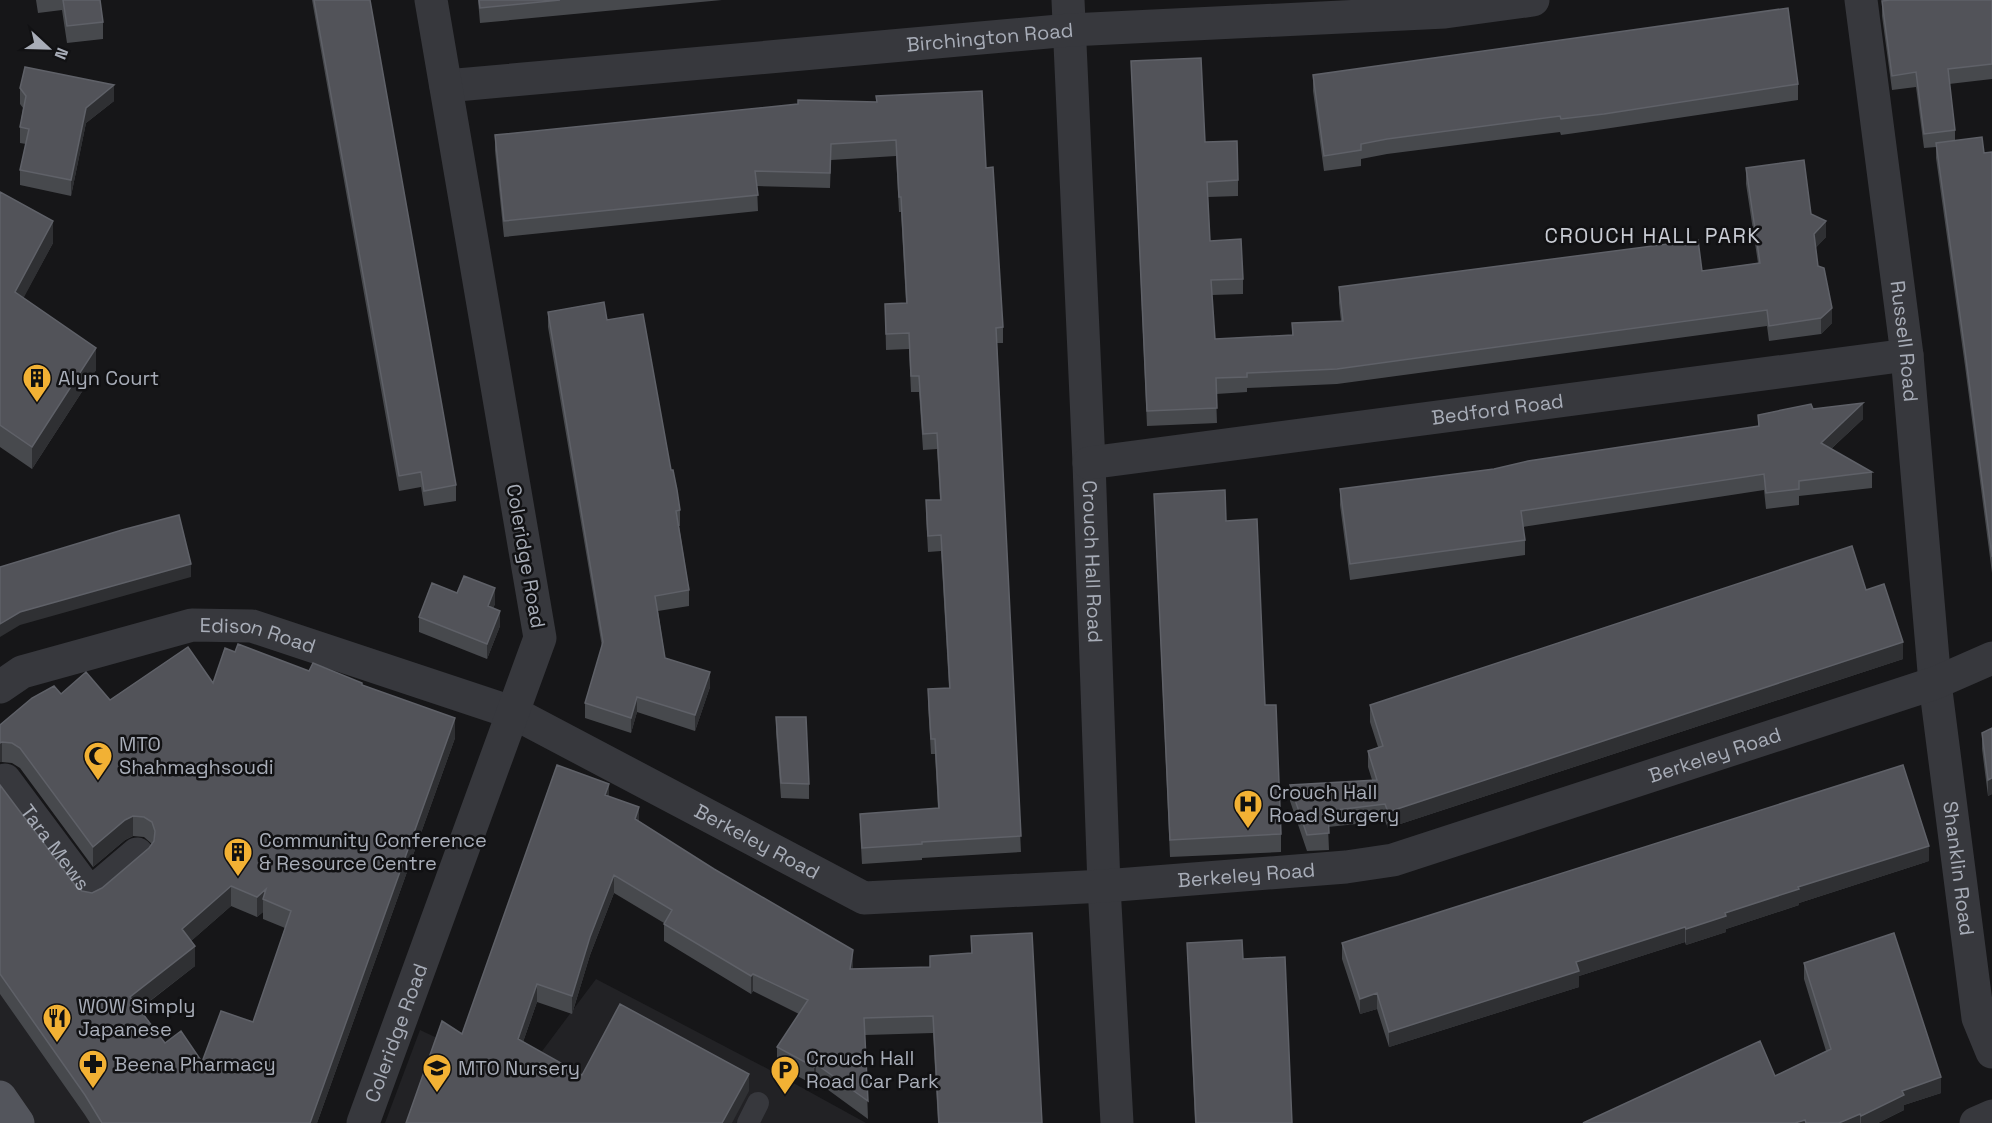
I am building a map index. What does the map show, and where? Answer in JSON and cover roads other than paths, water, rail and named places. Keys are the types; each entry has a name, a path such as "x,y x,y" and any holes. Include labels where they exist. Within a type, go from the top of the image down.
{"main road":[{"path":"0,1096 18,1123"}],"street":[{"name":"Coleridge Road","path":"363,1123 540,638 431,0"},
{"name":"Birchington Road","path":"447,86 1069,15 1445,12 1533,0"},
{"name":"Russell Road","path":"1862,0 1907,355 1935,683"},
{"name":"Crouch Hall Road","path":"1069,15 1089,463 1104,886 1117,1123"},
{"name":"Bedford Road","path":"1089,463 1907,355"},
{"name":"Edison Road","path":"0,687 22,672 192,625 252,626 514,713"},
{"name":"Berkeley Road","path":"514,713 864,898 1104,886 1335,868 1393,860 1935,683 1992,658"},
{"name":"Shanklin Road","path":"1935,683 1978,1018 1992,1052"},
{"name":"Tara Mews","path":"5,780 90,894 137,854"},
{"path":"1976,1123 1992,1116"}],"lane":[{"path":"748,1123 758,1103"}],"place":[{"name":"Alyn Court","path":"37,404"},
{"name":"MTO Shahmaghsoudi","path":"98,782"},
{"name":"Crouch Hall Road Surgery","path":"1248,830"},
{"name":"Community Conference & Resource Centre","path":"238,878"},
{"name":"WOW Simply Japanese","path":"57,1044"},
{"name":"Beena Pharmacy","path":"93,1090"},
{"name":"MTO Nursery","path":"437,1094"},
{"name":"Crouch Hall Road Car Park","path":"785,1096"}],"district":[{"name":"CROUCH HALL PARK","path":"1653,236"}]}
